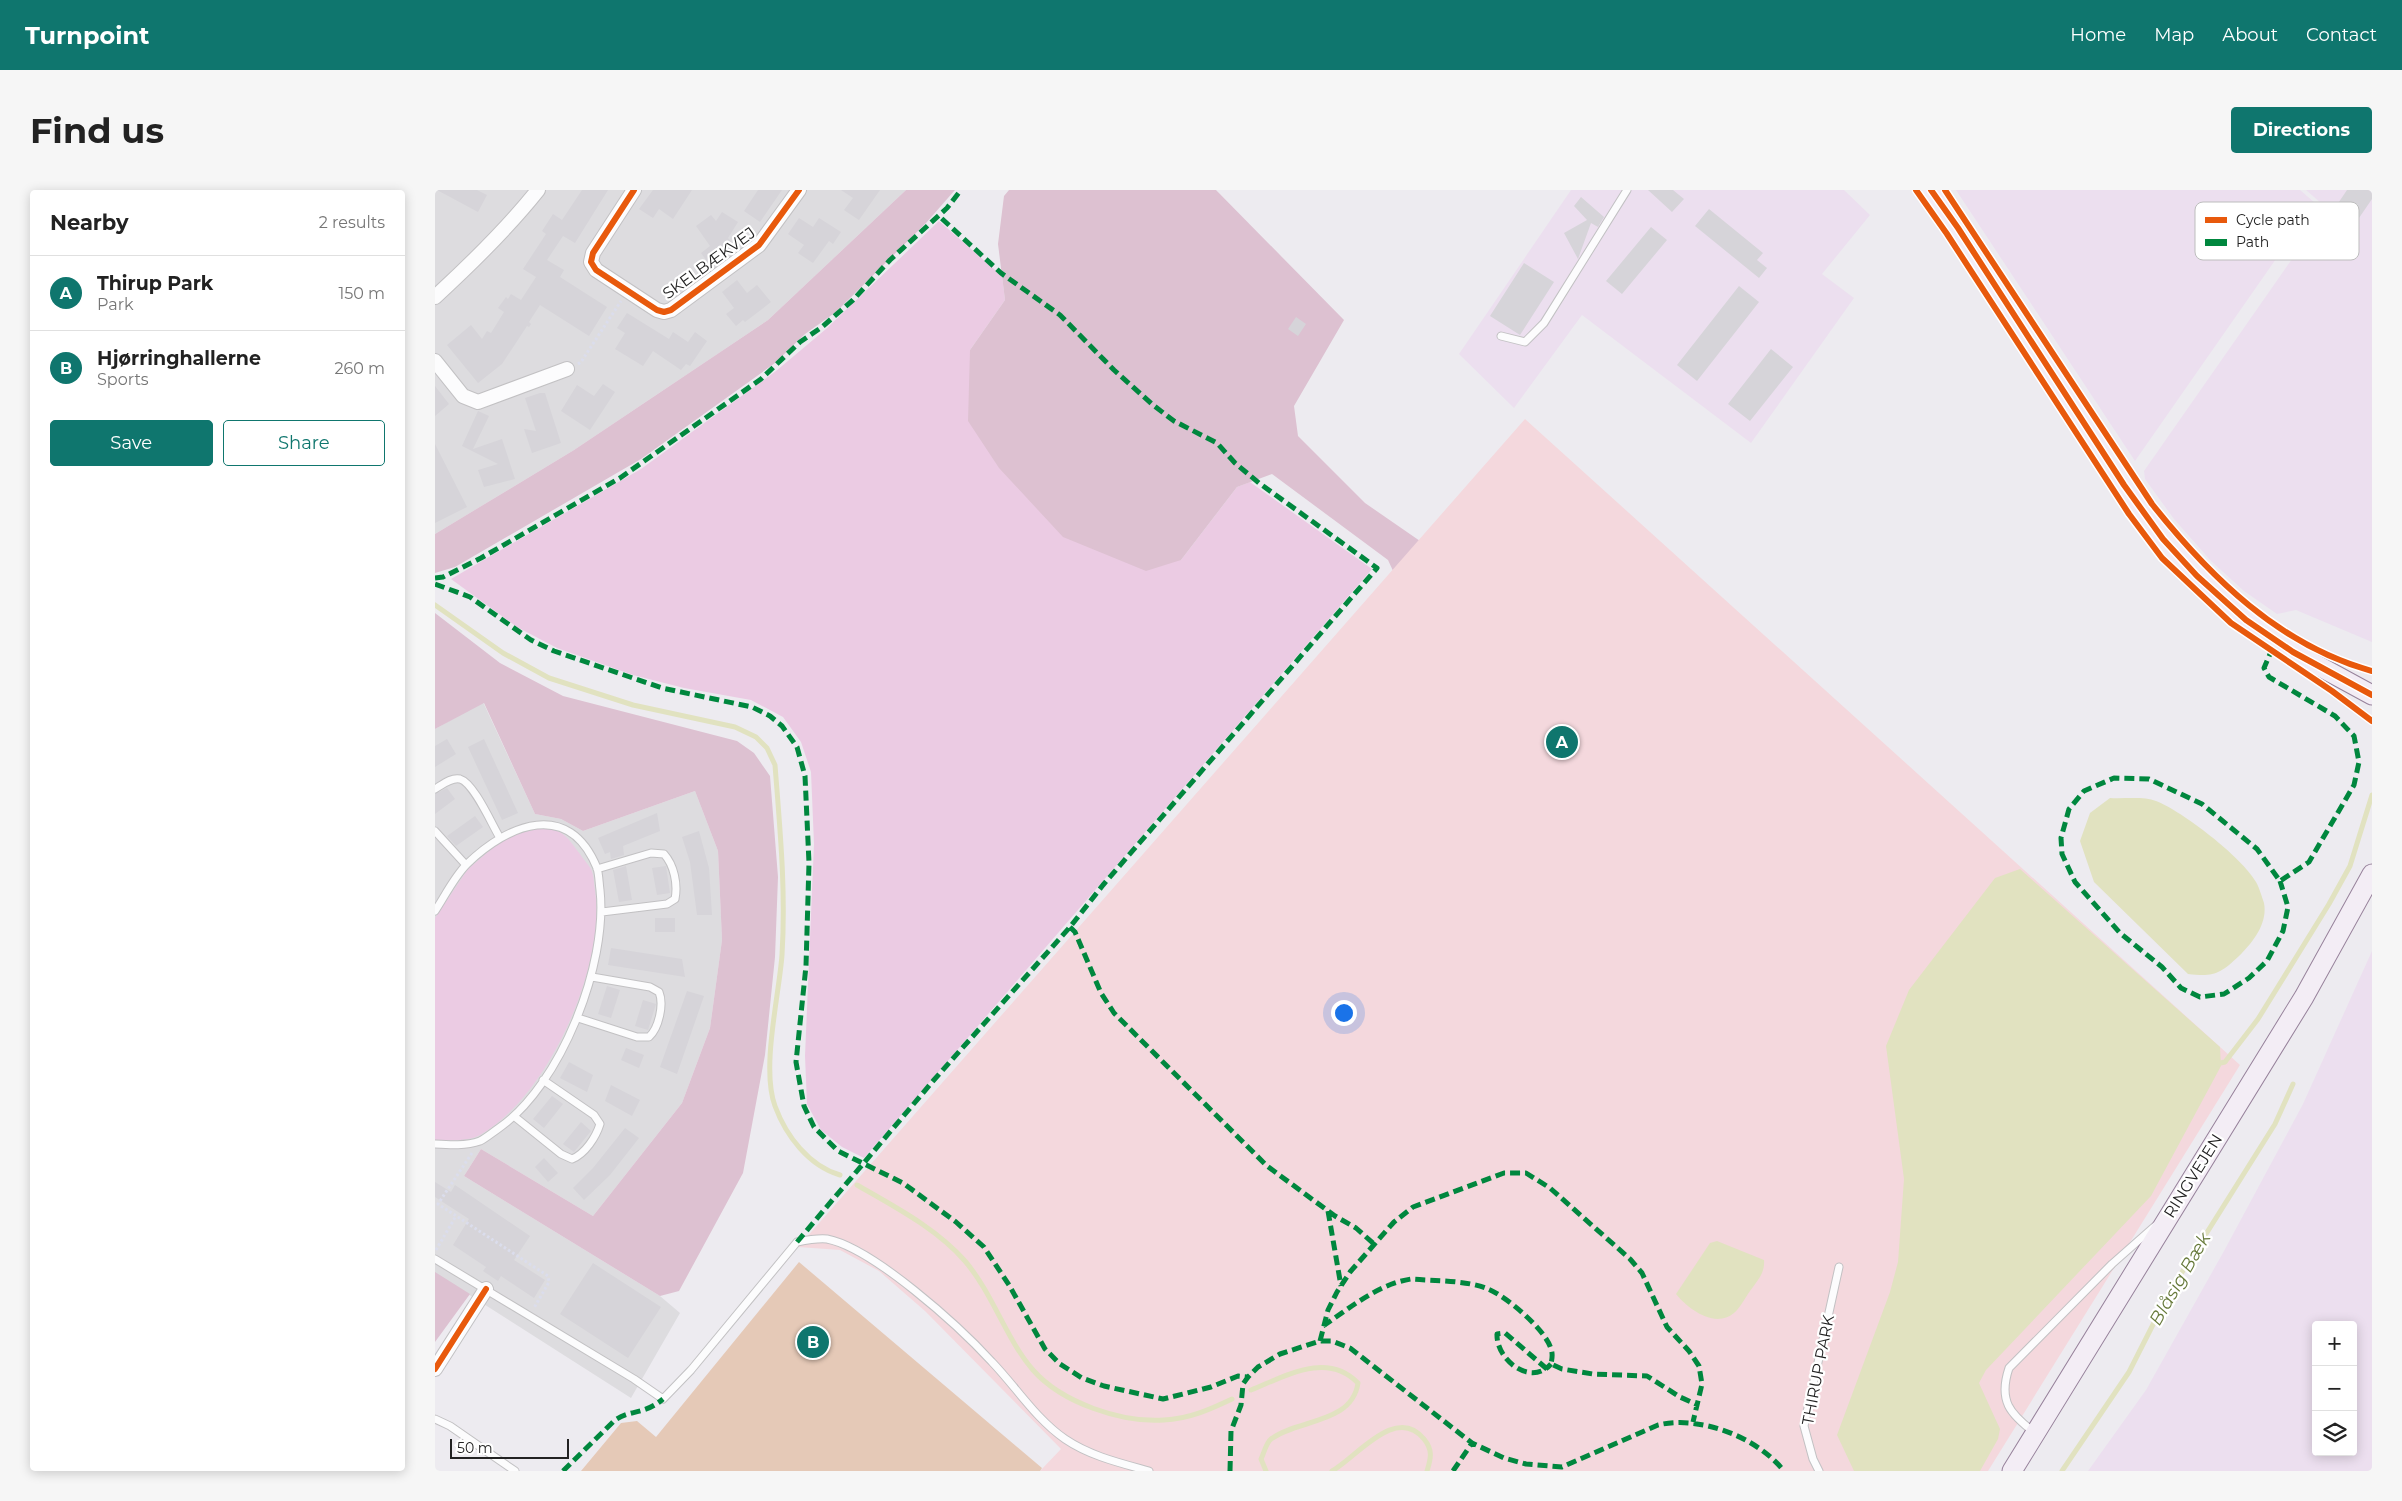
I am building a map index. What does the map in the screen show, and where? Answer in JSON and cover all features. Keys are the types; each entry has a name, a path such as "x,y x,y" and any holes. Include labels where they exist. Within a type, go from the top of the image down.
{"main road":[{"path":"1931,190 2124,485 2163,539 2197,576 2245,620 2293,652 2372,695"},
{"name":"RINGVEJEN","path":"2012,1471 2304,997 2371,874"}],"street":[{"path":"435,297 479,256 519,214 538,190"},
{"name":"SKELBÆKVEJ","path":"634,190 591,258 596,270 661,311 671,310 759,245 767,237 799,190"},
{"path":"435,361 463,396 478,402 567,369"},
{"path":"435,1369 487,1289"}],"lane":[{"path":"1501,336 1525,342 1544,323 1627,190"},
{"path":"435,789 450,780 459,778 469,784 500,838"},
{"path":"435,911 466,865 500,838 522,827 546,823 564,828 581,840 597,869 602,912 592,977 578,1018 543,1080 515,1117 481,1140 459,1145 435,1144"},
{"path":"435,831 466,865"},
{"path":"597,869 651,853 664,854 671,862 677,890 675,899 667,904 602,912"},
{"path":"578,1018 637,1037 649,1037 654,1032 663,1000 659,992 650,987 592,977"},
{"path":"515,1117 561,1154 572,1159 579,1156 597,1133 599,1124 594,1115 543,1080"},
{"path":"2035,1433 2016,1419 2005,1400 2005,1380 2009,1368 2112,1264 2172,1210"},
{"path":"435,1259 634,1378 663,1399 691,1370 751,1294 797,1242 826,1239 855,1250 893,1274 931,1305 991,1360 1048,1425 1064,1438 1109,1460 1149,1471"},
{"name":"THIRUP PARK","path":"1819,1471 1813,1458 1804,1426 1839,1267"},
{"path":"435,1419 450,1426 515,1471"}],"path":[{"path":"567,369 581,362 628,290"},
{"path":"481,1140 438,1204 548,1276 549,1282 529,1315"},
{"path":"435,1252 456,1216"}],"shaded area":[{"path":"435,190 906,190 768,320 574,450 435,534"},
{"path":"906,190 955,190 926,223 836,312 805,334 775,363 641,459 455,567 435,573 435,534 574,450 768,320"},
{"path":"1009,190 1216,190 1344,320 1294,406 1298,436 1365,503 1420,541 1394,573 1388,560 1272,474 1237,487 1181,560 1146,571 1063,537 999,468 968,421 970,350 1005,300 998,244 1004,196"},
{"path":"1571,190 1844,190 1870,215 1822,274 1854,298 1751,443 1582,315 1514,408 1459,354"},
{"path":"1956,190 2300,190 2314,202 2195,202 2195,260 2275,260 2135,461"},
{"path":"2306,190 2372,190 2372,642 2296,610 2277,614 2244,591 2211,561 2174,519 2145,479 2144,471 2291,260 2359,260 2359,202 2320,202"},
{"path":"939,221 1002,276 1005,300 970,350 1181,560 1237,487 1250,482 1372,569 864,1158 842,1147 821,1130 807,1104 805,1056 814,844 811,772 801,742 783,717 751,700 684,688 633,675 557,648 517,627 451,579 641,469 776,371 826,329"},
{"path":"1525,419 2240,1065 1988,1471 1040,1471 1061,1449 925,1311 879,1271 840,1250 798,1247"},
{"path":"435,613 500,663 563,696 737,741 754,753 770,776 778,877 775,957 765,1055 743,1173 679,1291 660,1296 464,1176 481,1149 593,1216 682,1103 710,1028 722,940 718,851 695,791 583,831 561,819 535,814 484,703 435,729"},
{"path":"483,702 535,814 561,819 583,831 695,791 718,851 722,940 710,1028 682,1103 593,1216 481,1149 464,1176 660,1296 680,1313 631,1398 435,1273 435,729"},
{"path":"2110,798 2156,801 2181,814 2225,848 2249,872 2256,882 2265,911 2261,926 2254,939 2244,951 2221,970 2204,975 2188,974 2094,882 2080,841 2090,813"},
{"path":"546,827 558,831 569,840 590,867 593,874 596,921 591,955 581,991 567,1027 549,1061 528,1091 505,1117 480,1135 469,1139 435,1140 435,918 468,869 502,840"},
{"path":"2020,869 2220,1047 2221,1066 2151,1196 1986,1370 1979,1383 2000,1429 1998,1439 1980,1471 1854,1471 1837,1435 1890,1292 1898,1262 1904,1179 1886,1046 1909,990 1995,878"},
{"path":"2372,951 2372,1471 2088,1471 2146,1390 2303,1104"},
{"path":"1717,1241 1764,1260 1760,1276 1738,1308 1734,1313 1719,1319 1710,1318 1695,1311 1687,1306 1676,1294 1710,1243"},
{"path":"799,1262 1042,1468 1040,1471 581,1471 621,1423 637,1421 656,1437"},
{"path":"435,1272 470,1294 435,1342"}],"building":[{"path":"437,190 477,190 487,195 478,212"},
{"path":"582,190 608,190 575,243 563,236 547,260 564,270 560,277 607,307 589,336 540,305 529,322 531,324 529,327 527,326 502,364 478,383 447,345 471,325 482,339 487,331 491,333 504,312 498,308 506,297 508,299 511,294 521,300 536,277 523,269 546,234 542,231 553,214 562,220"},
{"path":"653,190 692,190 673,219 659,209 653,218 639,209"},
{"path":"758,190 782,190 760,222 744,211"},
{"path":"841,190 880,190 859,220 844,210 853,198"},
{"path":"1648,190 1673,190 1684,199 1672,212"},
{"path":"2347,190 2372,190 2372,199 2359,218 2359,202 2339,202"},
{"path":"1581,197 1604,217 1598,227 1591,223 1578,259 1564,233 1587,220 1574,206"},
{"path":"1709,209 1763,253 1757,260 1767,268 1759,278 1695,226"},
{"path":"722,212 738,222 728,238 734,245 709,264 701,253 710,246 696,226 711,215 716,221"},
{"path":"799,218 813,227 819,218 841,232 833,244 829,241 813,263 798,253 804,245 788,234"},
{"path":"1651,227 1667,240 1622,294 1606,281"},
{"path":"1524,263 1554,282 1520,335 1490,316"},
{"path":"737,280 747,293 757,285 771,302 745,322 743,320 736,326 726,314 734,308 722,292"},
{"path":"1739,286 1759,302 1697,381 1677,365"},
{"path":"627,313 669,339 673,332 688,342 695,332 707,341 690,366 686,364 681,370 653,351 643,366 615,349 625,333 617,328"},
{"path":"1296,317 1306,324 1298,336 1288,329"},
{"path":"1771,349 1793,367 1750,421 1728,404"},
{"path":"603,384 615,392 590,430 561,411 577,385 594,396"},
{"path":"435,386 449,404 435,416"},
{"path":"545,393 561,443 532,453 524,429 536,431 525,398"},
{"path":"478,411 489,416 473,449 502,439 515,479 484,487 478,470 498,464 462,446"},
{"path":"435,444 467,507 435,523"},
{"path":"447,739 456,754 435,767 435,746"},
{"path":"484,739 518,813 502,820 468,747"},
{"path":"447,788 455,799 435,814 435,794"},
{"path":"657,813 660,831 623,846 624,855 611,859 610,852 605,854 598,838"},
{"path":"475,816 483,827 456,846 447,836"},
{"path":"699,831 709,868 712,915 697,915 690,862 682,837"},
{"path":"626,866 632,900 619,902 613,870"},
{"path":"666,866 670,893 657,895 652,868"},
{"path":"655,918 675,918 675,932 655,932"},
{"path":"611,948 682,959 685,977 608,965"},
{"path":"607,986 620,990 611,1018 598,1014"},
{"path":"687,991 704,996 677,1074 660,1067"},
{"path":"643,1000 656,1004 648,1030 635,1026"},
{"path":"626,1048 644,1055 639,1068 621,1060"},
{"path":"569,1062 593,1075 587,1092 560,1078"},
{"path":"611,1085 640,1100 632,1116 605,1101"},
{"path":"552,1096 563,1104 544,1128 533,1119"},
{"path":"581,1122 591,1131 574,1152 563,1144"},
{"path":"625,1128 639,1138 610,1175 584,1200 573,1188 593,1168"},
{"path":"544,1158 558,1173 548,1182 535,1167"},
{"path":"435,1182 451,1192 455,1185 530,1236 514,1260 545,1280 534,1298 501,1276 498,1281 483,1271 486,1267 453,1245 469,1219 435,1197"},
{"path":"593,1263 661,1307 628,1358 560,1314"}],"waterway":[{"path":"435,605 503,653 549,678 633,705 735,727 756,737 767,748 775,765 782,860 783,907 782,955 770,1052 771,1090 775,1106 792,1139 818,1165 840,1175"},
{"path":"2216,1064 2225,1062 2258,1019 2329,904 2350,866 2372,795"},
{"name":"Blåsig Bæk","path":"2062,1471 2129,1372 2169,1293 2275,1124 2293,1084"},
{"path":"857,1185 928,1228 954,1249 984,1288 1023,1358 1045,1382 1060,1392 1076,1401 1112,1414 1148,1420 1191,1416 1232,1399"},
{"path":"1251,1390 1292,1373 1320,1367 1346,1374 1358,1383 1354,1396 1346,1406 1322,1419 1282,1433 1271,1439 1261,1459 1266,1471"},
{"path":"1332,1471 1376,1437 1389,1430 1401,1427 1413,1430 1427,1443 1430,1454 1427,1471"}],"marked path":[{"path":"435,578 443,577 481,558 620,478 761,379 800,342 822,327 853,300 890,260 947,208 961,190"},
{"path":"797,1242 933,1081 1070,927 1103,885 1377,568 1259,483 1235,463 1217,443 1174,421 1153,405 1114,370 1060,315 1001,273 939,216"},
{"path":"435,584 470,597 531,640 554,651 662,688 752,707 770,716 782,726 797,747 805,776 809,863 806,966 796,1062 804,1106 814,1127 838,1151 903,1183 956,1222 984,1247 1009,1285 1045,1349 1060,1364 1082,1378 1104,1386 1163,1399 1211,1387 1238,1376 1248,1377"},
{"path":"2273,647 2264,668 2269,677 2335,716 2354,736 2359,762 2354,785 2309,862 2280,881 2257,849 2202,804 2149,779 2114,778 2084,791 2069,809 2061,838 2062,854 2075,882 2120,933 2162,967 2181,988 2200,997 2224,994 2249,978 2267,961 2283,931 2288,907 2280,881"},
{"path":"1070,927 1075,932 1101,993 1114,1013 1267,1166 1335,1216 1356,1228 1374,1244"},
{"path":"1320,1341 1328,1310 1337,1292 1350,1272 1394,1222 1413,1207 1504,1173 1526,1173 1550,1188 1630,1259 1642,1273 1667,1327 1689,1351 1699,1366 1702,1384 1693,1422"},
{"path":"1328,1211 1341,1286"},
{"path":"1323,1326 1376,1291 1399,1282 1411,1279 1450,1281 1480,1286 1496,1293 1515,1306 1534,1324 1548,1341 1552,1355 1551,1364 1562,1369 1593,1374 1647,1376 1680,1397 1698,1405"},
{"path":"1547,1369 1505,1333 1497,1334 1498,1344 1502,1353 1516,1367 1534,1373 1543,1370 1551,1364"},
{"path":"1230,1471 1231,1431 1241,1405 1243,1384 1258,1367 1280,1354 1320,1341 1332,1341 1350,1348 1472,1443 1504,1458 1526,1464 1562,1467 1658,1425 1692,1423 1709,1426 1743,1439 1759,1448 1784,1471"},
{"path":"563,1471 615,1420 627,1414 644,1410 663,1399"},
{"path":"1453,1471 1472,1443"}],"cycle path":[{"path":"634,190 593,253 591,262 596,270 657,310 664,312 671,310 759,245 799,190"},
{"path":"1916,190 1947,234 2129,514 2162,558 2231,623 2332,691 2372,721"},
{"path":"1931,190 1958,228 2124,485 2163,539 2197,576 2246,620 2293,652 2372,695"},
{"path":"1945,190 2152,504 2174,531 2249,606 2277,626 2307,645 2339,660 2372,671"},
{"path":"435,1369 486,1289"}],"place":[{"name":"Thirup Park","path":"1562,742"},
{"name":"Hjørringhallerne","path":"813,1342"}]}
